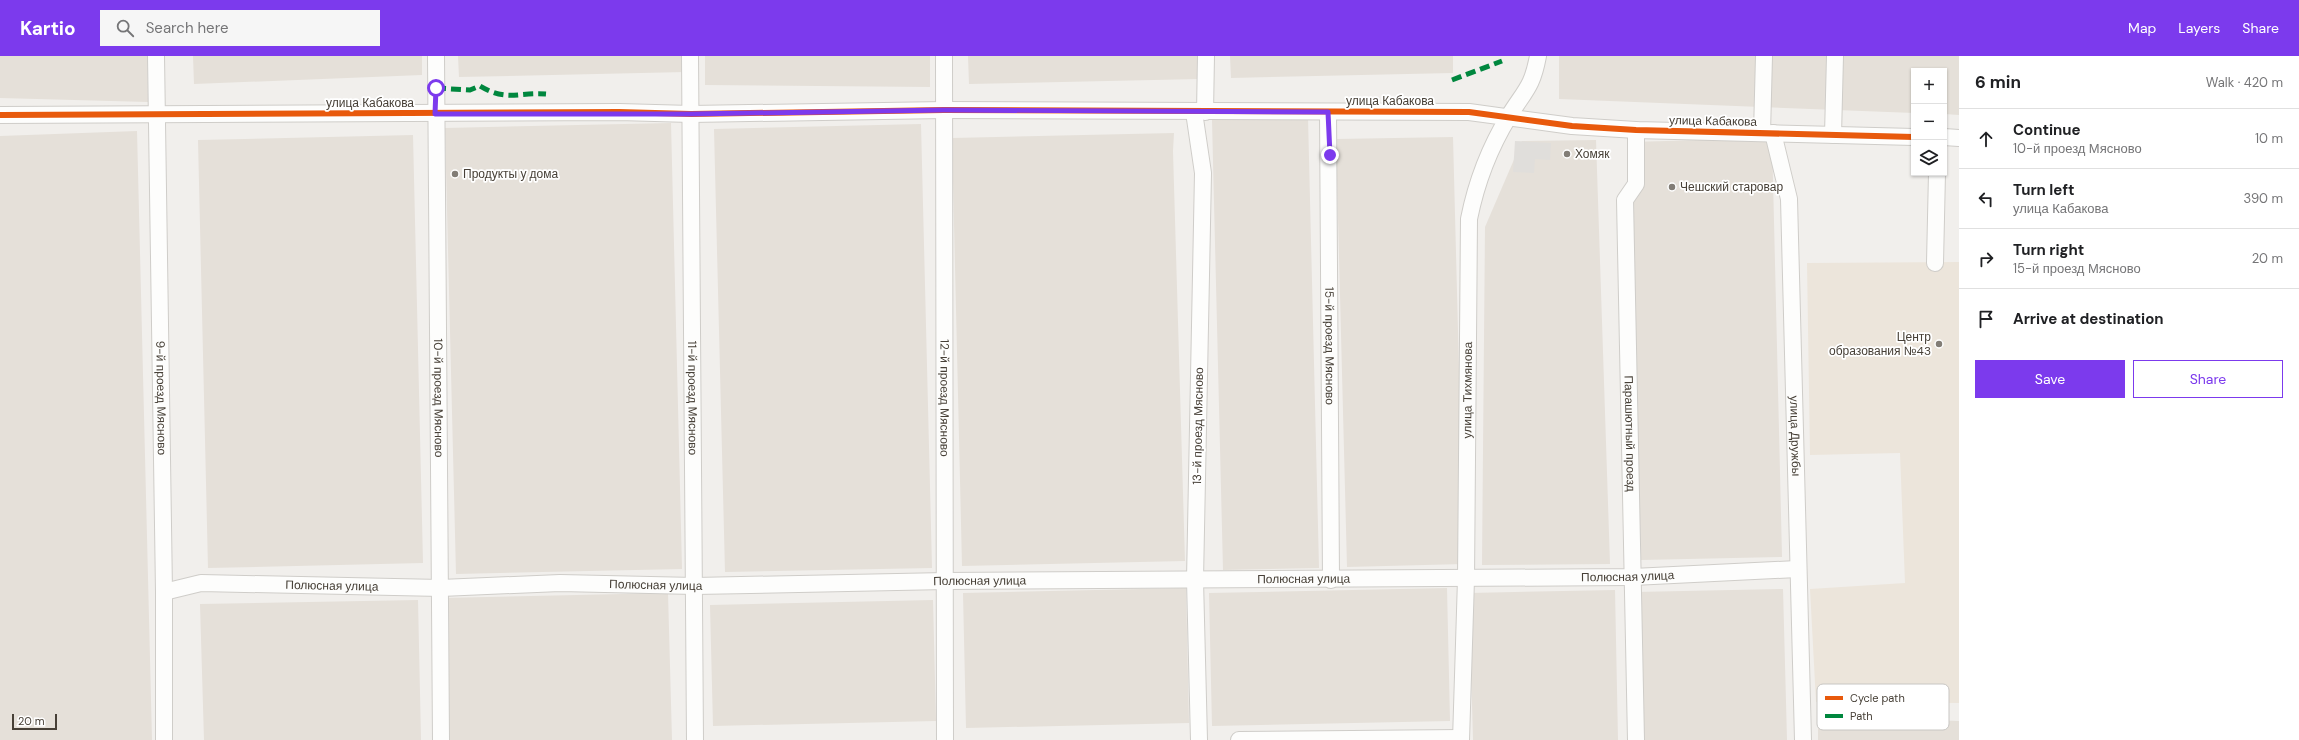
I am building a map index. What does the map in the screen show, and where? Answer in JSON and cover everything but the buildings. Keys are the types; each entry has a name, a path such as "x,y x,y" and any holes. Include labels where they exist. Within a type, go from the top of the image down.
{"street":[{"name":"9-й проезд Мясново","path":"156,56 164,592 164,740"},
{"name":"10-й проезд Мясново","path":"436,56 435,114 441,588 440,740"},
{"name":"11-й проезд Мясново","path":"690,56 695,740"},
{"name":"12-й проезд Мясново","path":"944,56 946,581 945,740"},
{"name":"13-й проезд Мясново","path":"1199,740 1195,580 1203,173 1200,112 1206,56"},
{"name":"улица Тихмянова","path":"1461,739 1466,579 1469,219 1473,196 1509,116 1528,90 1534,77 1538,56"},
{"name":"улица Дружбы","path":"1764,56 1768,133 1789,199 1797,569 1803,740"},
{"path":"1833,135 1835,56"},
{"name":"улица Кабакова","path":"0,116 691,114 944,110 1470,112 1509,116 1572,126 1636,130 1911,137"},
{"name":"15-й проезд Мясново","path":"1328,112 1331,580"},
{"name":"Парашютный проезд","path":"1636,130 1636,184 1624,200 1636,740"},
{"path":"1947,137 1959,138"},
{"path":"1935,263 1937,176"},
{"name":"Полюсная улица","path":"164,592 201,583 441,588 560,583 695,586 946,581 1331,580 1633,577 1797,569"},
{"path":"1239,740 1461,739"}],"shaded area":[{"path":"0,56 147,56 148,102 0,98"},
{"path":"193,56 422,56 422,75 194,84"},
{"path":"458,56 686,56 686,72 459,77"},
{"path":"705,56 930,56 930,87 705,85"},
{"path":"968,56 1199,56 1200,79 969,84"},
{"path":"1230,56 1453,56 1453,73 1231,78"},
{"path":"1559,56 1959,56 1959,115 1947,114 1947,68 1911,68 1911,113 1559,99"},
{"path":"1308,118 1319,568 1223,570 1212,120"},
{"path":"671,123 682,569 456,574 445,128"},
{"path":"921,124 932,568 725,572 714,129"},
{"path":"137,131 152,740 0,740 0,136"},
{"path":"1174,133 1173,151 1185,561 962,566 952,138"},
{"path":"413,135 423,563 208,568 198,140"},
{"path":"1453,137 1464,564 1347,567 1336,139"},
{"path":"1772,138 1782,557 1641,560 1631,142"},
{"path":"1596,140 1610,564 1482,565 1485,227 1522,141"},
{"path":"1515,141 1551,143 1550,160 1535,159 1534,173 1513,172"},
{"path":"1959,262 1959,703 1949,703 1949,684 1817,684 1816,702 1810,589 1905,583 1900,453 1810,455 1807,263"},
{"path":"1186,588 1189,723 966,728 963,593"},
{"path":"1447,588 1450,721 1212,726 1209,593"},
{"path":"1783,589 1787,740 1638,740 1635,592"},
{"path":"1615,590 1618,740 1473,740 1469,593"},
{"path":"668,593 672,740 445,740 441,598"},
{"path":"418,600 421,740 204,740 200,604"},
{"path":"933,600 936,721 713,726 710,605"},
{"path":"1949,721 1959,721 1959,740 1818,740 1818,730 1949,730"}],"marked path":[{"path":"1452,80 1502,61"},
{"path":"436,88 470,90 480,86 489,91 505,95 546,94"}],"cycle path":[{"path":"0,115 619,112 691,114 944,110 1469,112 1572,126 1636,130 1911,137"}],"place":[{"name":"Хомяк","path":"1567,154"},
{"name":"Продукты у дома","path":"455,174"},
{"name":"Чешский старовар","path":"1672,187"},
{"name":"Центр образования №43","path":"1939,344"}],"route":[{"path":"436,88 435,114 619,112 691,114 944,110 1328,112 1330,155"}]}
